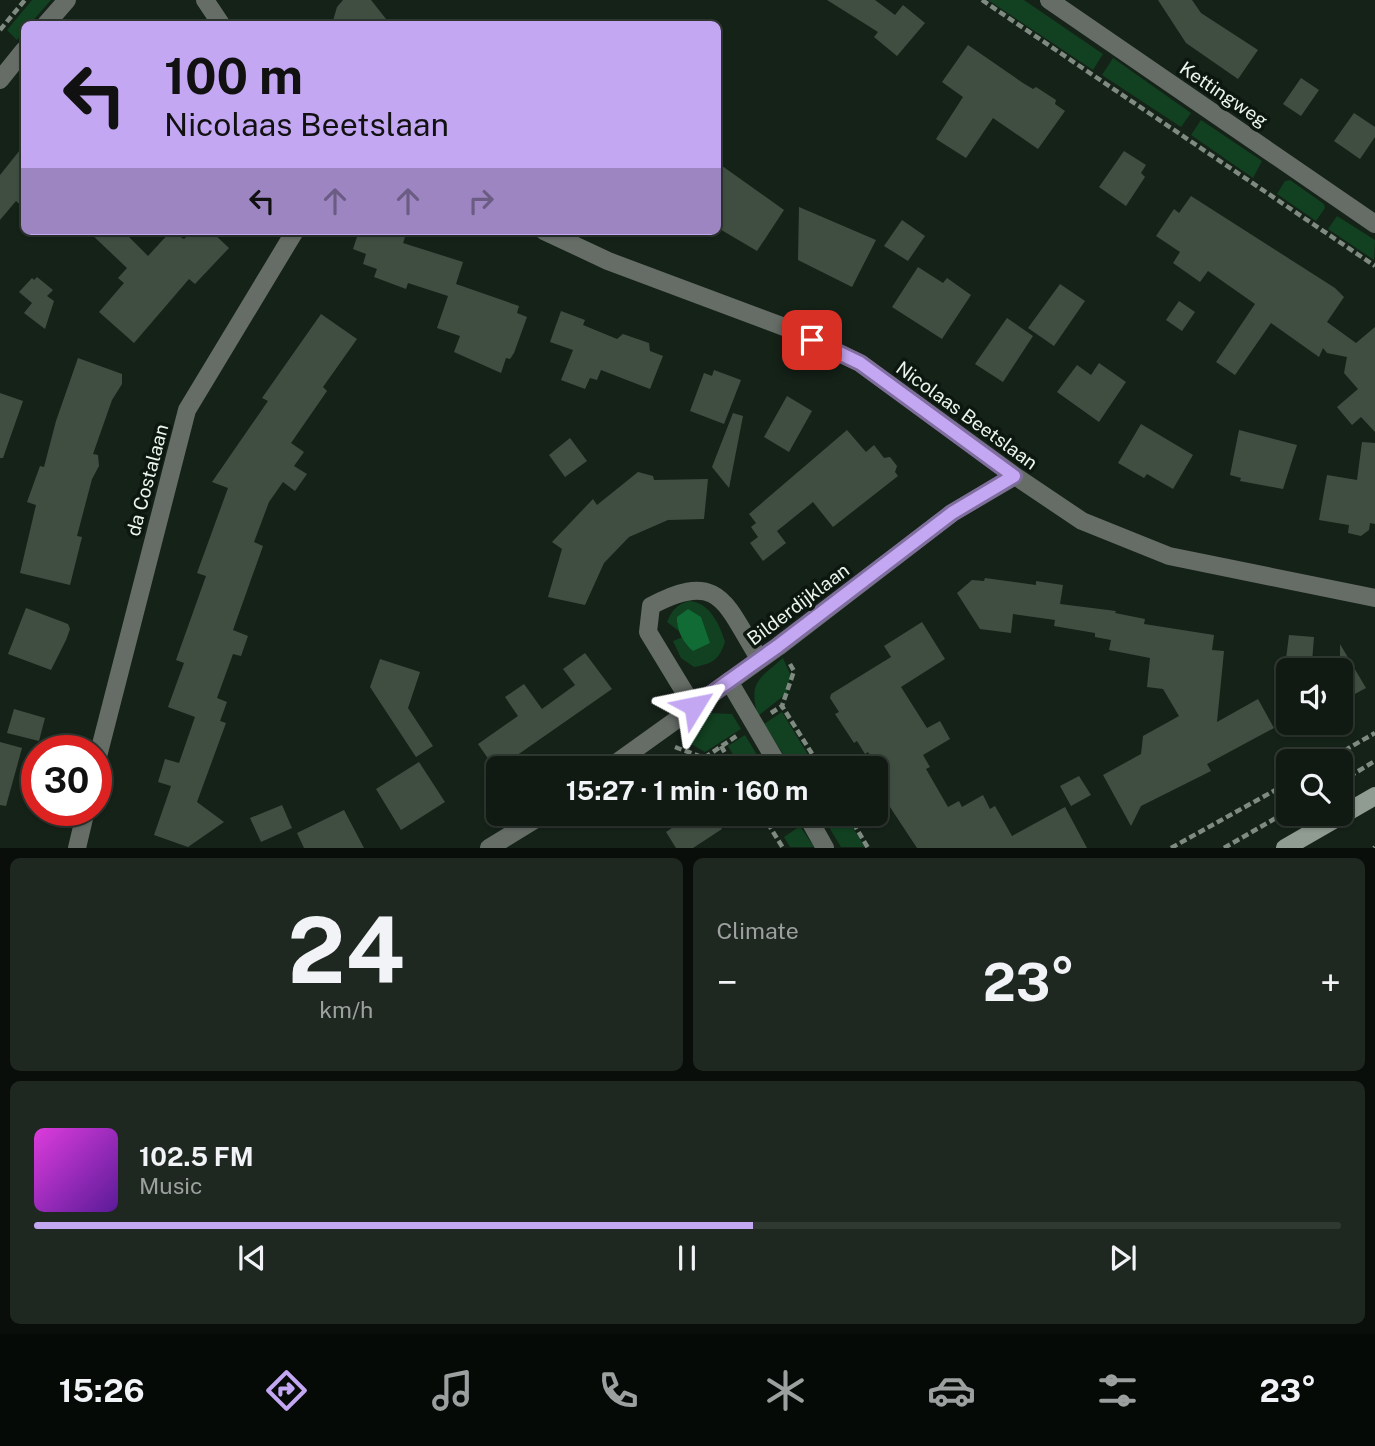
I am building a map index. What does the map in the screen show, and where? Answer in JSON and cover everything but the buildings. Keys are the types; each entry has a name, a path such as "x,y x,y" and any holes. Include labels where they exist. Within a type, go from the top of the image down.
{"main road":[{"path":"1285,848 1375,796"}],"street":[{"path":"49,21 67,0"},
{"path":"205,0 219,21"},
{"name":"Kettingweg","path":"1049,0 1375,224"},
{"path":"0,80 21,54"},
{"name":"da Costalaan","path":"103,735 187,410 293,235"},
{"name":"Nicolaas Beetslaan","path":"553,235 608,261 787,328 860,363 1014,476 1082,521 1169,556 1375,598"},
{"name":"Bilderdijklaan","path":"626,756 760,660 952,513 1014,476"},
{"path":"694,706 648,632 651,606 678,591 702,588 723,601 760,660"},
{"path":"729,681 773,756"},
{"path":"77,848 82,826"},
{"path":"489,848 525,826"},
{"path":"813,826 825,848"}],"path":[{"path":"0,30 25,0"},
{"path":"982,0 1375,266"},
{"path":"651,738 704,758 782,705 794,671 778,646"},
{"path":"782,705 814,756"},
{"path":"1347,749 1375,733"},
{"path":"721,747 727,756"},
{"path":"1353,774 1375,761"},
{"path":"1171,848 1276,790"},
{"path":"1224,848 1276,818"},
{"path":"769,826 783,848"},
{"path":"855,826 868,848"}],"shaded area":[{"path":"32,0 51,0 33,21 21,21 21,35 17,40 7,30"},
{"path":"988,0 1024,0 1103,54 1093,70"},
{"path":"1113,58 1191,113 1181,127 1102,75"},
{"path":"1201,120 1262,161 1253,178 1191,135"},
{"path":"1290,180 1324,204 1325,208 1316,221 1277,194 1285,181"},
{"path":"1337,216 1375,240 1374,260 1328,229"},
{"path":"690,601 709,610 725,642 714,660 694,667 681,658 673,641 683,637 687,646 688,609 677,623 680,632 667,622 675,608"},
{"path":"688,609 701,617 710,643 693,651 681,636 677,622 677,617"},
{"path":"783,658 790,674 787,693 758,716 755,688 762,677"},
{"path":"782,712 809,756 784,756 764,724"},
{"path":"708,713 732,714 741,729 705,752 691,744 681,730"},
{"path":"745,735 758,756 734,756 728,746"},
{"path":"800,826 814,847 790,847 784,837"},
{"path":"828,826 852,826 865,847 841,847"}],"route":[{"path":"694,706 778,646 952,513 1014,476 860,363 812,340"}]}
